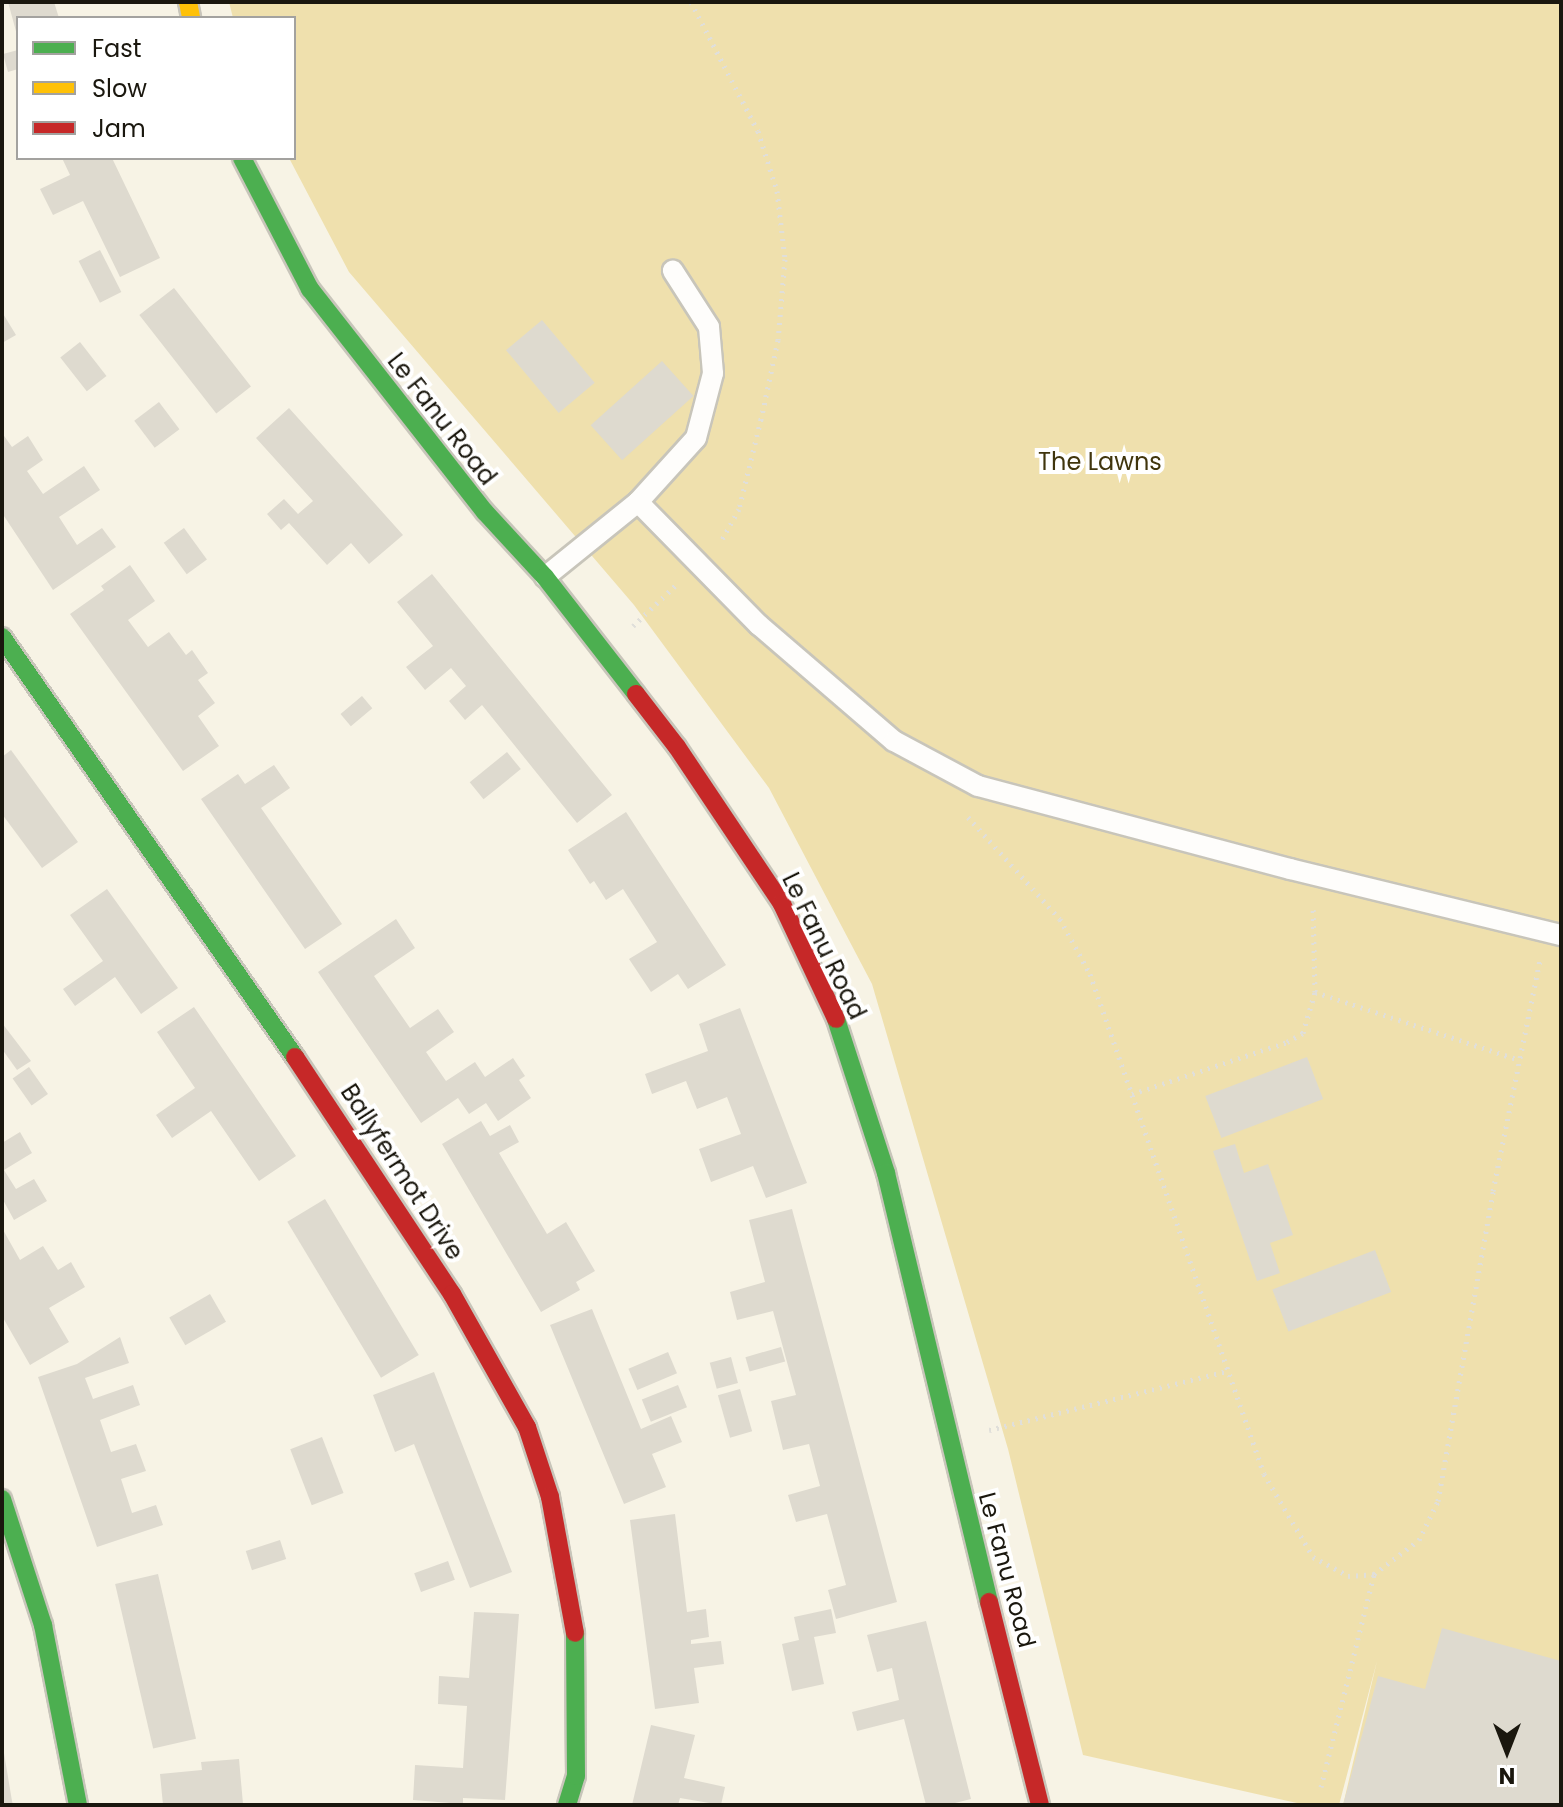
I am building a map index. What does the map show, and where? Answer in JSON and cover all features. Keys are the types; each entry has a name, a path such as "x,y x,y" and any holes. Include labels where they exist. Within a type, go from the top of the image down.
{"street":[{"name":"Le Fanu Road","path":"243,160 310,289 485,512 545,577 677,747 782,904 840,1028 886,1173 948,1439 1040,1805"},
{"name":"Ballyfermot Drive","path":"2,637 349,1134 452,1294 527,1427 550,1497 574,1614 576,1776 567,1805"},
{"path":"2,1499 43,1625 78,1805"}],"lane":[{"path":"545,577 638,502 696,438 713,373 709,327 673,271"},
{"path":"638,502 759,625 894,741 978,786 1312,874 1554,933"}],"path":[{"path":"605,654 716,550 739,509 778,340 785,259 777,191 758,131 691,2"},
{"path":"961,809 1060,919 1090,974 1264,1474 1313,1557 1348,1576 1374,1574 1419,1540 1438,1501 1519,1060 1554,933"},
{"path":"1132,1094 1303,1033 1315,992 1312,874"},
{"path":"1315,992 1519,1060"},
{"path":"948,1439 1228,1371"},
{"path":"1321,1787 1374,1574"}],"green space":[{"name":"The Lawns","path":"229,2 1561,2 1561,1805 1343,1805 1377,1661 1339,1805 1306,1805 1083,1755 1008,1449 872,984 769,788 634,605 349,272 290,160 296,160 296,16 232,16"}],"building":[{"path":"8,2 54,2 58,16 16,16 16,31"},
{"path":"16,51 16,70 8,72 3,54"},
{"path":"63,160 113,160 160,258 120,277 83,201 53,215 40,189 70,175"},
{"path":"100,250 121,292 100,303 79,261"},
{"path":"174,288 251,387 216,414 139,315"},
{"path":"2,312 16,335 2,343"},
{"path":"542,320 595,383 559,413 506,350"},
{"path":"80,342 106,376 87,391 60,357"},
{"path":"662,361 693,396 622,460 591,425"},
{"path":"159,402 179,429 155,448 134,421"},
{"path":"289,408 403,535 369,564 351,543 327,565 289,523 281,530 267,514 284,499 298,514 313,501 256,438"},
{"path":"2,433 12,447 28,436 43,460 27,471 43,494 84,466 100,490 59,517 77,545 102,528 116,547 53,590 2,513"},
{"path":"184,528 207,560 187,574 164,543"},
{"path":"130,565 155,601 128,620 148,647 169,632 186,655 192,650 208,673 198,680 215,703 198,716 219,746 183,771 70,614 104,590 101,586"},
{"path":"432,574 612,795 577,823 482,705 465,720 449,701 466,686 451,668 425,690 406,667 433,646 397,602"},
{"path":"362,696 372,708 351,726 341,714"},
{"path":"11,750 78,842 42,868 2,814 2,757"},
{"path":"507,752 521,769 484,799 470,782"},
{"path":"274,765 290,788 261,808 342,924 305,949 201,799 238,774 245,784"},
{"path":"626,812 726,965 688,989 678,974 651,992 629,959 657,942 623,889 606,900 594,881 590,884 568,850"},
{"path":"107,889 178,988 141,1014 115,977 75,1006 63,989 103,961 70,915"},
{"path":"396,919 415,948 374,976 410,1028 438,1009 454,1032 426,1052 446,1081 475,1062 485,1077 513,1058 525,1076 519,1080 531,1098 498,1121 486,1103 469,1114 458,1098 421,1123 318,972"},
{"path":"194,1007 296,1156 259,1181 211,1111 172,1138 156,1115 195,1088 157,1032"},
{"path":"740,1008 807,1183 766,1198 753,1166 711,1182 699,1149 741,1134 727,1097 697,1109 686,1081 652,1094 645,1074 708,1051 699,1024"},
{"path":"2,1023 31,1061 17,1070 2,1049"},
{"path":"1307,1057 1323,1099 1221,1138 1205,1096"},
{"path":"29,1067 48,1094 32,1106 13,1078"},
{"path":"481,1121 490,1136 510,1125 519,1142 499,1153 547,1234 566,1222 595,1271 576,1282 580,1290 541,1312 442,1144"},
{"path":"20,1132 32,1153 4,1170 16,1189 34,1179 47,1201 14,1220 2,1198 2,1143"},
{"path":"1235,1144 1244,1173 1268,1164 1293,1235 1270,1243 1280,1273 1257,1281 1213,1151"},
{"path":"325,1199 419,1355 381,1378 287,1222"},
{"path":"792,1209 897,1602 836,1619 828,1590 846,1585 827,1514 796,1522 788,1495 820,1486 809,1444 783,1450 771,1401 796,1395 773,1311 737,1320 730,1292 765,1282 749,1220"},
{"path":"2,1228 20,1260 43,1246 58,1270 71,1262 85,1287 49,1308 69,1342 30,1365 2,1316"},
{"path":"1375,1250 1391,1292 1288,1331 1272,1289"},
{"path":"210,1294 226,1322 185,1345 169,1318"},
{"path":"592,1309 641,1429 671,1416 682,1442 652,1454 666,1487 624,1504 550,1325"},
{"path":"120,1337 129,1363 85,1378 93,1399 133,1385 140,1405 100,1420 111,1452 136,1444 146,1471 121,1479 132,1513 156,1505 163,1525 97,1547 38,1377 77,1364"},
{"path":"781,1347 785,1361 750,1372 745,1357"},
{"path":"668,1352 677,1373 637,1390 628,1369"},
{"path":"731,1357 738,1383 717,1389 710,1363"},
{"path":"434,1372 512,1572 470,1588 414,1444 395,1452 373,1395"},
{"path":"678,1385 687,1407 651,1422 642,1400"},
{"path":"740,1389 752,1431 730,1438 718,1395"},
{"path":"322,1437 344,1493 312,1505 290,1449"},
{"path":"675,1514 687,1612 706,1609 709,1637 691,1640 691,1644 721,1641 724,1664 694,1668 699,1703 655,1709 630,1520"},
{"path":"280,1540 286,1559 252,1570 246,1551"},
{"path":"448,1561 455,1580 421,1592 414,1573"},
{"path":"158,1574 196,1739 153,1749 115,1584"},
{"path":"831,1609 836,1633 814,1637 824,1684 792,1691 782,1644 799,1640 794,1617"},
{"path":"474,1612 519,1614 505,1800 463,1798 463,1804 413,1800 415,1765 463,1768 467,1706 438,1704 439,1676 469,1678"},
{"path":"926,1621 971,1799 947,1805 926,1805 904,1719 857,1731 852,1712 899,1700 892,1668 877,1672 867,1635"},
{"path":"1442,1628 1561,1661 1561,1805 1343,1805 1378,1676 1425,1689"},
{"path":"651,1725 695,1735 684,1778 725,1787 721,1805 680,1798 678,1805 632,1805"},
{"path":"4,1753 12,1801 13,1805 2,1805"},
{"path":"239,1759 243,1804 163,1805 160,1774 202,1770 201,1762"}],"traffic: fast":[{"path":"243,160 310,289 485,512 545,577 636,694"},
{"path":"2,637 295,1057"},
{"path":"836,1019 886,1173 989,1602"},
{"path":"2,1499 43,1625 78,1805"},
{"path":"567,1805 576,1776 575,1633"}],"traffic: slow":[{"path":"188,2 191,16"}],"traffic: jam":[{"path":"636,694 677,747 782,904 836,1019"},
{"path":"295,1057 452,1294 527,1427 550,1497 575,1633"},
{"path":"989,1602 1040,1805"}]}
